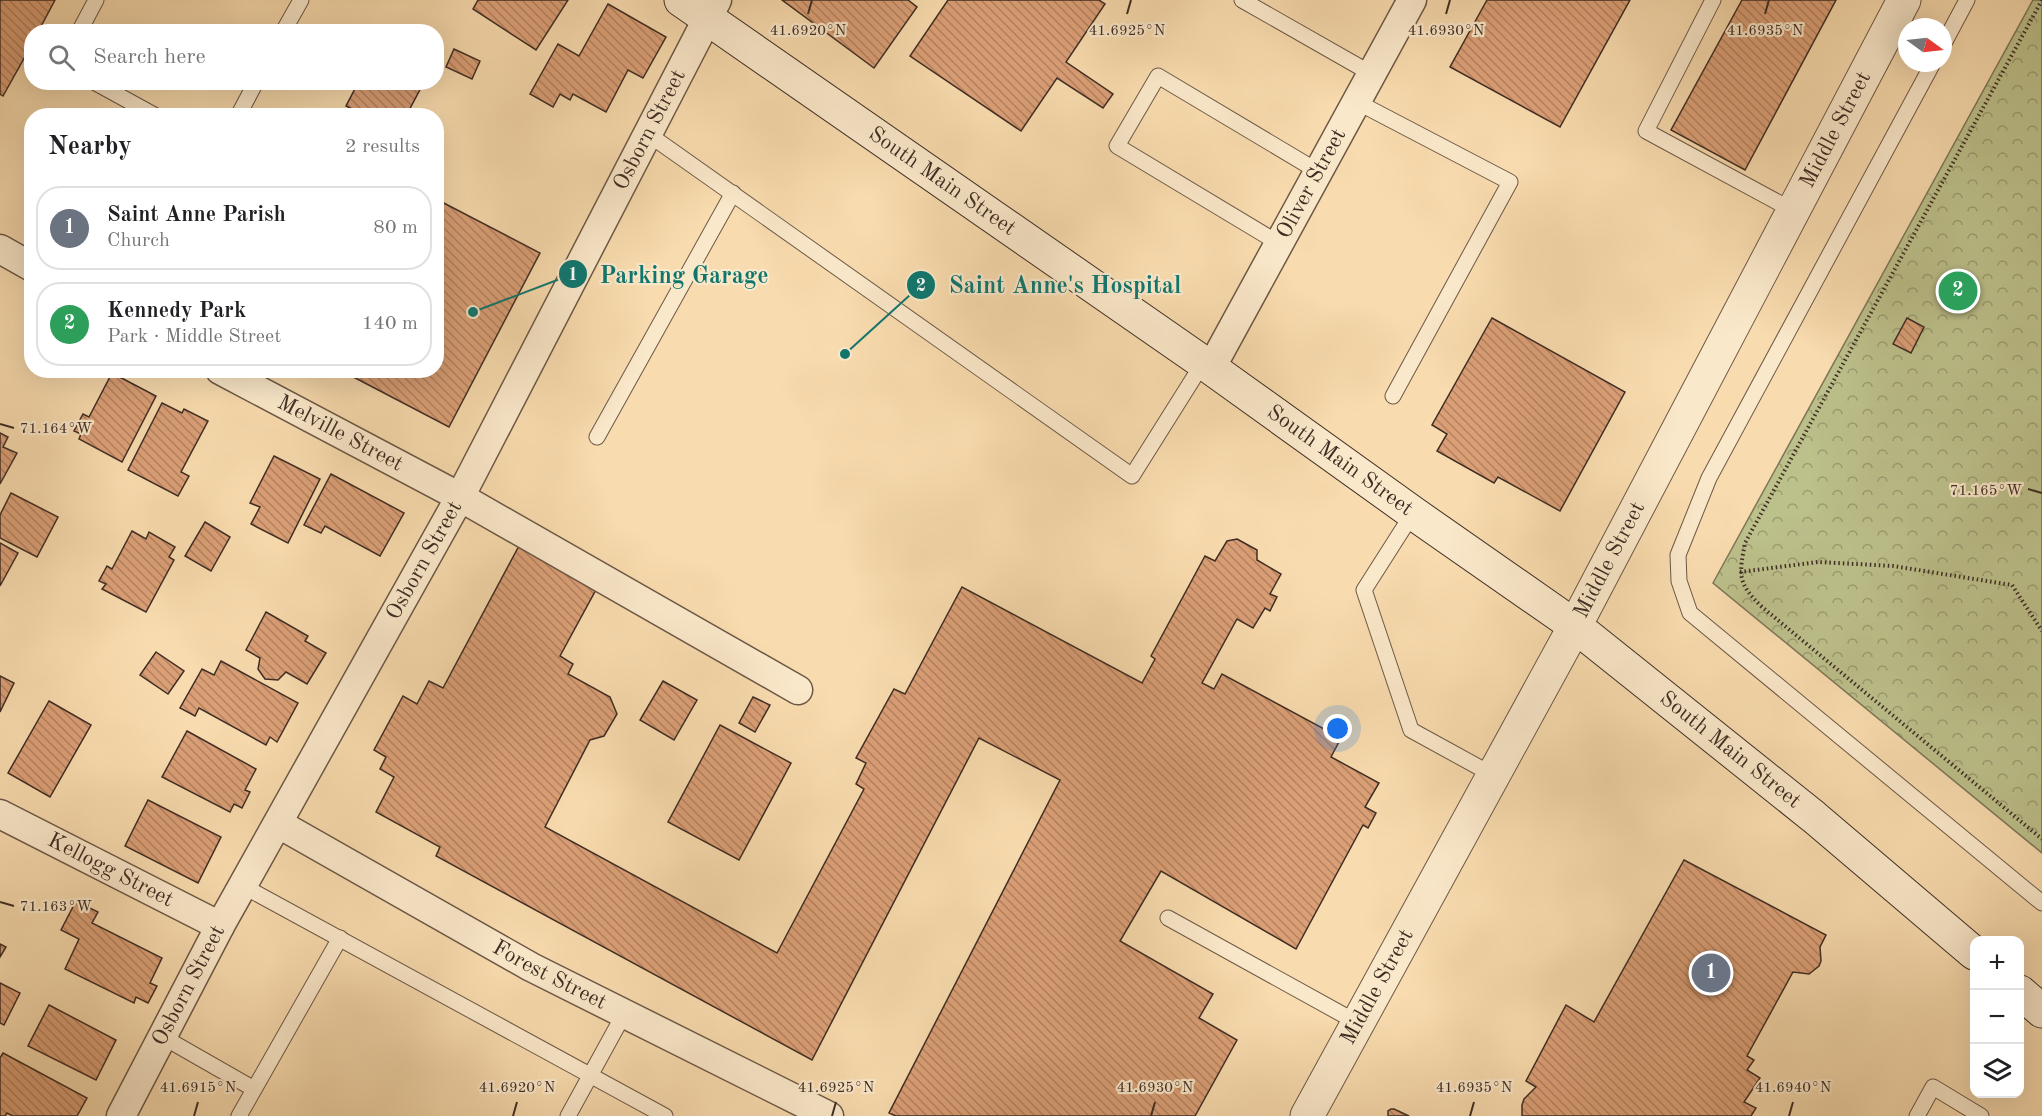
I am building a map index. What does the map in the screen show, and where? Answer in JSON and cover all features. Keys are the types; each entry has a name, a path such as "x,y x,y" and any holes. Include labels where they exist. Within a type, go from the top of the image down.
{"main road":[{"name":"South Main Street","path":"681,0 712,9 1207,366 1575,626 1814,817 1970,950"},
{"name":"Middle Street","path":"1307,1116 1575,626 1904,0"},
{"path":"2024,996 2042,1011"}],"street":[{"name":"Oliver Street","path":"1207,366 1280,243 1412,0"},
{"name":"Osborn Street","path":"121,1116 220,926 460,497 712,9"},
{"path":"0,249 24,262"},
{"name":"Melville Street","path":"235,378 460,497 798,690"},
{"name":"Kellogg Street","path":"0,814 220,926"},
{"name":"Forest Street","path":"279,824 531,967 829,1116"}],"lane":[{"path":"83,24 96,0"},
{"path":"288,24 301,0"},
{"path":"1242,0 1372,74"},
{"path":"1713,0 1646,131 1794,211"},
{"path":"1952,28 1967,0"},
{"path":"1928,72 1710,478 1678,555 1679,581 1690,614 2042,903"},
{"path":"1280,243 1116,146 1158,76 1319,172"},
{"path":"109,90 141,108"},
{"path":"242,108 252,90"},
{"path":"1357,102 1510,182 1394,396"},
{"path":"648,134 1132,476 1207,366"},
{"path":"597,437 733,194"},
{"path":"1413,513 1364,590 1411,730 1493,775"},
{"path":"243,886 665,1116"},
{"path":"1168,918 1358,1023"},
{"path":"239,1116 340,938"},
{"path":"568,1116 624,1014"},
{"path":"163,1037 254,1089"},
{"path":"1917,1116 1933,1087 1981,1116"}],"path":[{"path":"2042,0 1744,543 1740,572 1745,592 2042,839"},
{"path":"1740,572 1818,562 1893,566 2012,585 2042,631"}],"green space":[{"path":"2033,0 2042,0 2042,853 1713,583"}],"building":[{"path":"0,0 55,0 42,24 24,24 24,58 3,96 0,94"},
{"path":"478,0 568,0 536,50 473,9"},
{"path":"782,0 908,0 917,7 874,68"},
{"path":"948,0 1099,0 1105,4 1066,62 1113,94 1103,108 1057,78 1021,131 910,56"},
{"path":"1487,0 1630,0 1560,127 1450,67"},
{"path":"1742,0 1836,0 1745,170 1671,130"},
{"path":"608,4 666,37 643,78 628,70 606,112 573,94 570,100 560,94 553,107 530,94 558,44 579,56"},
{"path":"454,49 480,61 472,79 446,67"},
{"path":"354,90 420,90 410,108 350,108 346,106"},
{"path":"444,203 540,253 449,427 355,378 444,378"},
{"path":"1492,318 1625,392 1560,511 1498,477 1494,483 1437,451 1447,434 1432,425"},
{"path":"1907,318 1924,327 1911,353 1893,344"},
{"path":"109,378 122,378 156,396 122,462 79,439 81,434 74,431 83,414 89,417"},
{"path":"162,403 182,413 184,409 208,421 181,472 189,476 178,496 128,470"},
{"path":"0,433 8,437 3,447 17,453 0,484"},
{"path":"274,456 320,479 288,543 251,524 260,507 250,503"},
{"path":"331,474 404,513 380,556 325,526 321,533 304,525"},
{"path":"11,493 58,517 37,557 0,538 0,515"},
{"path":"205,522 230,537 211,571 185,556"},
{"path":"132,531 146,539 149,532 175,547 169,557 174,560 146,612 102,589 106,584 99,581 107,566 112,569"},
{"path":"1237,539 1257,550 1257,560 1281,574 1270,594 1277,597 1270,611 1265,608 1253,628 1237,619 1202,683 1214,689 1222,674 1341,738 1331,757 1379,783 1365,807 1376,813 1368,828 1363,825 1296,949 1161,871 1120,941 1213,994 1199,1018 1237,1040 1195,1116 896,1116 889,1113 1060,780 979,738 812,1060 436,856 440,847 376,812 394,777 380,769 386,757 374,750 403,696 417,704 429,681 443,688 520,544 598,586 560,656 573,664 568,674 610,697 617,714 604,736 590,740 545,827 777,953 864,789 856,784 866,763 856,758 894,689 905,694 962,587 1142,683 1155,659 1151,656 1205,556 1215,561 1227,541"},
{"path":"0,543 18,553 0,586"},
{"path":"266,612 308,636 305,641 326,653 307,684 286,672 278,680 265,679 258,669 260,658 246,650"},
{"path":"156,652 184,671 168,694 140,675"},
{"path":"221,661 298,703 277,742 270,737 266,745 199,708 195,716 180,708 202,669 214,675"},
{"path":"0,676 14,683 0,712"},
{"path":"663,681 697,700 674,740 640,720"},
{"path":"753,697 770,705 755,732 739,723"},
{"path":"49,701 91,725 50,797 8,773"},
{"path":"720,725 791,763 739,860 668,822"},
{"path":"187,731 256,769 245,790 250,792 242,808 234,804 230,812 162,777"},
{"path":"148,800 221,837 198,883 125,846"},
{"path":"1684,860 1826,935 1820,947 1819,966 1809,974 1793,972 1747,1056 1754,1060 1747,1070 1760,1078 1744,1102 1756,1108 1751,1116 1522,1116 1524,1099 1536,1087 1526,1081 1566,1005 1594,1022"},
{"path":"76,901 98,912 92,923 162,958 150,983 157,986 148,1003 136,997 134,1003 65,969 79,939 61,930"},
{"path":"0,944 6,947 0,957"},
{"path":"0,983 20,993 4,1025 0,1023"},
{"path":"49,1005 116,1040 96,1080 28,1046"},
{"path":"3,1053 87,1098 77,1116 13,1116 7,1113 5,1116 0,1116 0,1058"},
{"path":"1391,1109 1409,1116 1388,1116 1388,1111"}],"place":[{"name":"Kennedy Park","path":"1958,291"},
{"name":"Parking Garage","path":"473,312"},
{"name":"Saint Anne's Hospital","path":"845,354"},
{"name":"Saint Anne Parish","path":"1711,973"}]}
